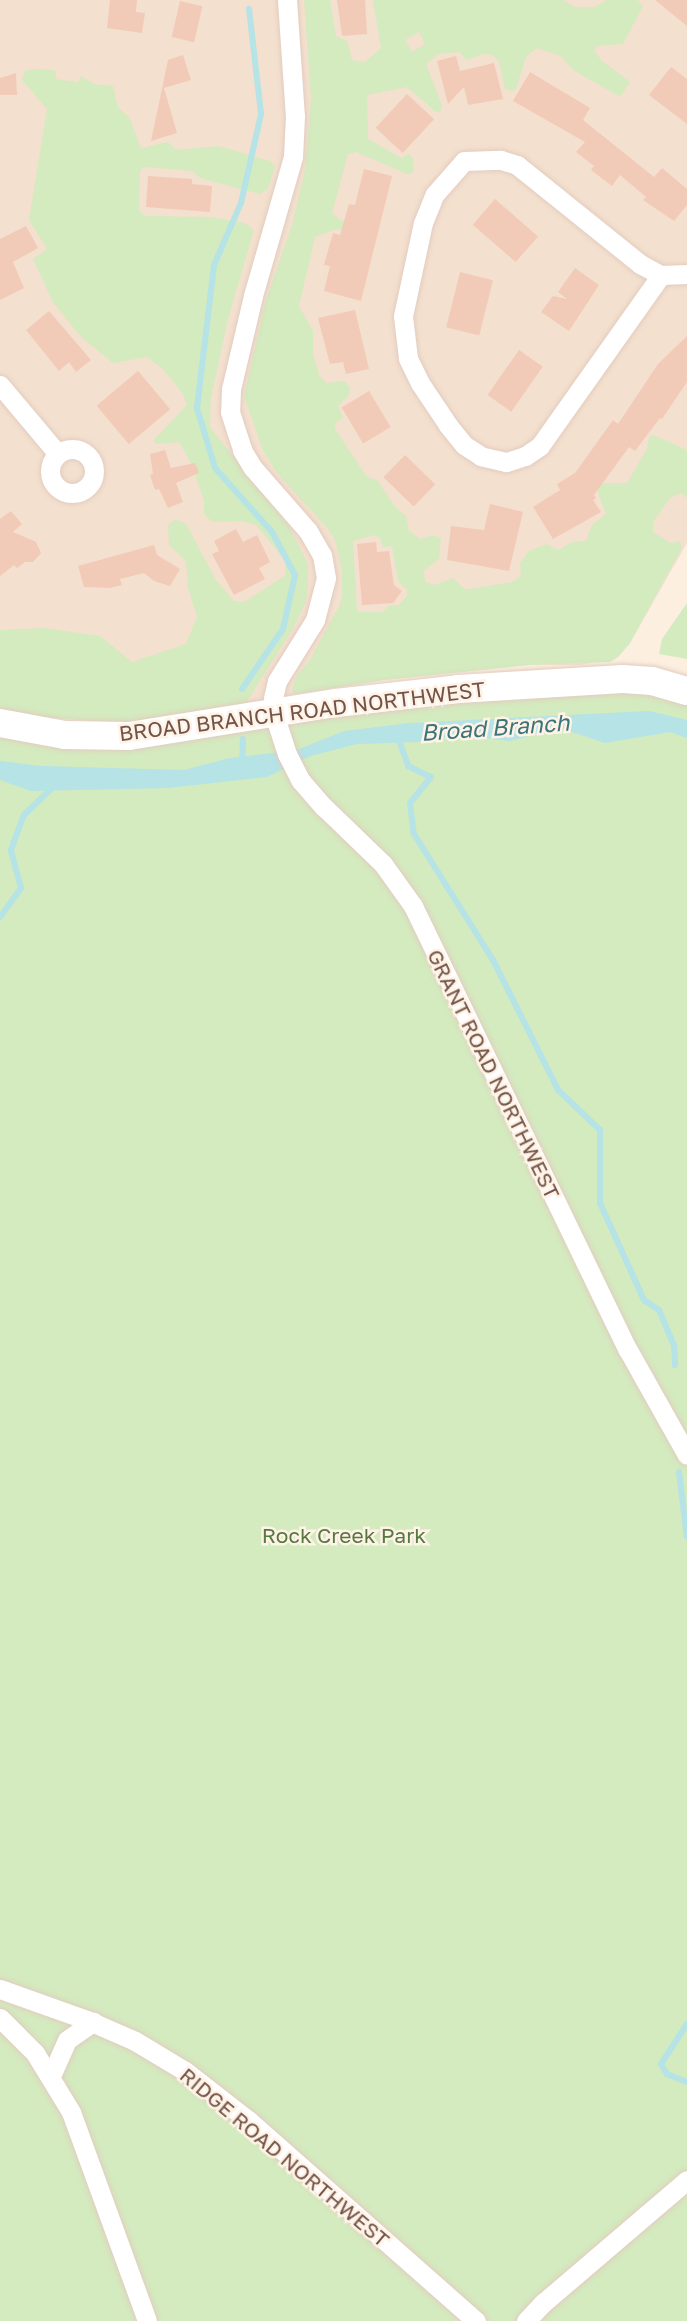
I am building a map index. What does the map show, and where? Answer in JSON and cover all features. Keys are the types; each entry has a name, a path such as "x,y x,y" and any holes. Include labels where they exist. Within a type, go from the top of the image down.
{"main road":[{"name":"BROAD BRANCH ROAD NORTHWEST","path":"0,723 65,735 116,736 152,734 458,689 623,679 652,681 687,691"}],"street":[{"path":"274,714 273,699 277,681 315,620 326,578 322,555 307,531 253,468 242,450 229,412 231,389 253,296 293,157 294,90 287,0"},
{"path":"661,275 553,429 540,446 526,456 506,462 481,456 464,445 420,383 408,358 403,316 423,223 435,194 464,161 501,160 517,165 640,264 661,275 687,274"},
{"path":"0,385 58,454"},
{"name":"GRANT ROAD NORTHWEST","path":"274,714 295,771 324,807 383,864 413,906 628,1350 687,1455"},
{"name":"RIDGE ROAD NORTHWEST","path":"0,1989 93,2022 152,2050 200,2082 477,2321"},
{"path":"0,2018 22,2039 51,2076 76,2124 147,2321"},
{"path":"51,2076 67,2040 93,2022"},
{"path":"526,2321 542,2303 687,2180"}],"shaded area":[{"path":"0,0 687,0 687,543 630,643 618,657 581,665 529,665 384,680 296,694 236,708 0,709"}],"green space":[{"path":"304,0 330,0 336,36 347,41 352,60 365,62 381,48 373,0 563,0 575,7 594,7 607,0 638,0 643,6 623,44 598,46 594,50 601,60 630,82 620,97 573,70 561,56 537,48 526,57 516,89 512,91 505,89 499,62 493,55 483,54 467,60 459,52 439,54 426,64 442,106 440,112 436,112 407,87 367,95 368,139 401,158 409,154 413,159 414,169 412,174 407,174 356,152 348,154 332,213 340,220 368,227 366,236 337,229 315,237 299,306 313,331 313,354 319,375 326,383 344,381 350,388 349,395 338,406 343,418 335,423 335,429 366,476 377,480 396,508 406,516 409,531 420,539 433,535 441,539 439,559 423,571 426,582 435,585 453,578 465,589 470,589 512,582 521,576 520,563 529,551 547,544 558,550 572,542 586,541 592,525 606,514 596,487 602,483 627,483 647,449 649,437 653,435 687,450 687,498 681,493 670,498 653,522 653,532 670,543 680,541 682,548 630,643 610,662 529,665 384,680 296,694 292,691 296,677 310,660 339,606 342,596 342,571 335,540 328,529 278,474 263,451 244,396 265,303 292,225 305,170 311,99","holes":["419,32 425,44 412,52 405,40","374,535 380,538 383,547 392,546 398,581 407,590 407,596 399,605 390,605 382,612 357,612 353,541"]},
{"path":"55,70 56,79 78,82 81,76 94,84 113,86 118,108 129,117 141,148 168,142 176,150 219,146 270,161 275,166 268,189 260,194 200,178 193,171 144,167 140,171 139,211 145,216 211,217 245,223 254,230 228,319 211,398 210,427 290,528 308,564 308,584 306,602 292,630 246,703 236,708 121,723 37,717 0,709 0,630 45,628 100,636 132,662 186,644 197,617 188,588 186,561 169,545 168,525 175,519 186,524 216,580 234,601 244,602 286,575 285,560 256,525 242,521 212,522 204,514 204,500 190,461 179,442 157,444 153,441 187,405 183,394 163,369 147,357 113,363 81,337 53,302 33,259 47,249 29,220 47,109 22,80 25,71"},
{"path":"687,603 687,659 659,654 662,639"},
{"name":"Rock Creek Park","path":"643,691 687,704 687,2321 0,2321 0,730 99,748 464,695"}],"water":[{"name":"Broad Branch","path":"649,711 687,720 687,738 670,732 605,743 560,728 510,741 458,735 417,742 357,744 310,756 267,777 168,788 31,791 0,780 0,761 41,766 184,770 230,758 297,750 344,731 410,723"}],"building":[{"path":"110,0 137,0 136,12 145,13 142,33 107,28"},
{"path":"337,0 365,0 367,34 342,36"},
{"path":"655,0 687,0 687,26"},
{"path":"180,1 202,6 194,42 172,37"},
{"path":"183,55 191,80 164,88 177,133 151,141 168,60"},
{"path":"456,56 460,71 494,63 503,99 468,105 464,87 448,104 437,61"},
{"path":"671,67 687,79 687,124 649,95"},
{"path":"530,72 590,108 583,120 654,177 662,168 687,189 687,205 674,221 643,200 646,197 620,175 612,186 591,170 594,166 576,152 585,142 513,101"},
{"path":"16,73 17,95 0,95 0,78"},
{"path":"407,94 434,119 403,153 376,128"},
{"path":"364,169 392,176 361,301 324,291 330,266 324,265 333,233 340,235 349,204 355,205"},
{"path":"148,176 192,179 192,184 212,186 210,212 146,207"},
{"path":"495,199 538,236 516,262 473,225"},
{"path":"26,226 38,248 13,262 24,288 0,300 0,239"},
{"path":"575,268 599,285 569,331 541,312 553,296 567,299 558,292"},
{"path":"460,272 493,280 479,336 446,327"},
{"path":"355,310 369,369 346,374 343,362 330,364 318,318"},
{"path":"49,311 91,360 76,372 69,362 59,371 26,330"},
{"path":"687,336 687,382 662,419 660,418 635,451 629,447 594,495 596,498 593,500 601,512 553,539 533,507 560,490 557,484 575,473 613,420 618,424 658,364"},
{"path":"519,350 543,367 511,412 487,395"},
{"path":"138,371 170,409 129,444 97,406"},
{"path":"369,391 391,427 363,443 342,407"},
{"path":"165,450 171,468 195,463 199,473 176,483 183,502 168,508 159,489 155,490 150,475 153,474 150,454"},
{"path":"405,455 435,484 414,506 383,477"},
{"path":"490,504 523,512 509,571 447,560 451,526 484,530"},
{"path":"11,511 22,524 13,532 36,542 41,553 33,562 25,562 17,568 14,565 0,576 0,519"},
{"path":"236,529 243,542 257,535 270,562 259,568 265,579 234,595 212,554 219,551 214,541"},
{"path":"376,542 377,552 389,551 394,585 402,591 393,603 362,605 357,544"},
{"path":"154,545 157,555 180,569 170,586 154,581 144,573 120,579 122,585 110,588 84,587 78,566"}],"waterway":[{"path":"242,689 283,629 295,575 272,532 215,468 197,408 214,265 241,203 261,114 249,9"},
{"path":"397,735 408,766 431,777 410,803 414,834 493,960 558,1090 600,1130 600,1203 644,1300 659,1310 674,1345 675,1365"},
{"path":"242,765 243,739"},
{"path":"0,917 21,888 11,850 24,815 50,790 49,783"},
{"path":"679,1472 687,1537"},
{"path":"687,2024 661,2064 667,2074 687,2082"}]}
